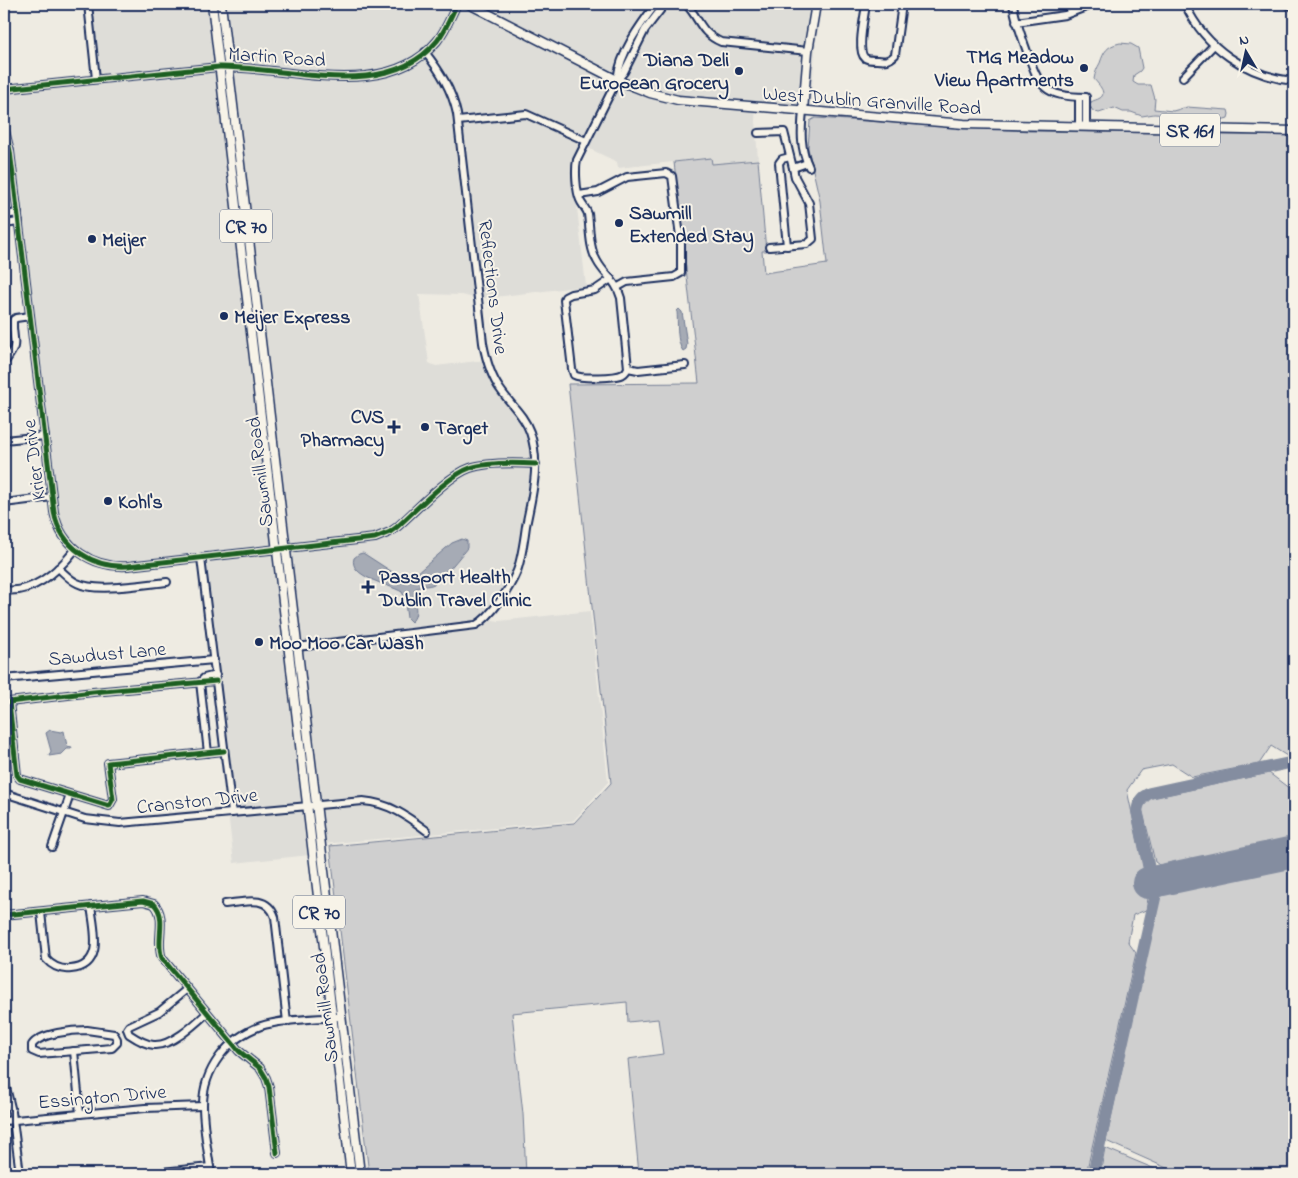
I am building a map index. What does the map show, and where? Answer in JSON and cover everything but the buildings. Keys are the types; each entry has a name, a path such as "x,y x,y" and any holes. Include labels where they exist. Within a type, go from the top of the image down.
{"main road":[{"name":"Sawmill Road","path":"212,4 351,1174"},
{"name":"Sawmill Road","path":"221,4 360,1174"},
{"name":"West Dublin Granville Road","path":"469,4 617,80 650,93 678,100 964,124 1294,131"},
{"path":"803,110 808,51 816,4"}],"street":[{"path":"88,4 96,80"},
{"name":"Martin Road","path":"4,89 219,67 341,76 365,76 385,73 425,52 439,38 457,4"},
{"path":"617,80 618,68 626,51 644,20 656,4"},
{"path":"628,368 621,298 618,287 595,257 588,214 580,200 576,166 586,141 617,80 624,72 646,30 665,4"},
{"path":"686,4 706,34 721,42 808,51"},
{"path":"866,4 861,48 865,58 886,61 895,55 902,4"},
{"path":"1013,4 1016,22 1035,75 1039,82 1049,91 1059,95 1083,97 1083,127"},
{"path":"1016,22 1065,15 1094,4"},
{"path":"1186,4 1196,23 1214,45 1234,61 1254,72 1273,78 1294,81"},
{"path":"1286,4 1294,7"},
{"path":"1184,77 1214,45"},
{"name":"Reflections Drive","path":"297,647 472,626 482,621 508,589 517,570 532,496 536,464 533,442 528,427 495,382 484,351 458,121 454,102 448,87 442,75 425,52"},
{"path":"793,168 808,165 800,137 803,110"},
{"path":"458,121 526,114 586,141"},
{"name":"Krier Drive","path":"4,127 10,151 52,497 58,525 64,537 75,550 95,562 115,566 285,549 381,536 397,527 453,477 465,469 484,465 536,464"},
{"path":"758,133 784,132 786,135 795,177 809,203 813,239 808,244 769,247"},
{"path":"787,246 779,164 782,159 790,157"},
{"path":"579,195 598,192 627,177 666,173 672,176 682,268 678,276 627,282 618,287"},
{"path":"4,216 18,213"},
{"path":"4,224 19,222"},
{"path":"610,279 595,290 568,295 564,300 572,372 577,377 621,375 628,368"},
{"path":"4,363 14,349 13,320 30,316"},
{"path":"628,368 638,370 685,366"},
{"path":"4,440 45,436"},
{"path":"4,503 52,497"},
{"path":"4,590 12,591 24,588 49,577 75,550"},
{"path":"201,558 232,813"},
{"path":"58,568 77,583 87,586 119,586 167,582"},
{"name":"Sawdust Lane","path":"4,679 214,660"},
{"path":"216,678 204,678 200,682 9,702 18,778 70,796 109,806 113,799 108,763 224,752"},
{"path":"200,682 208,753"},
{"name":"Cranston Drive","path":"4,793 93,820 120,823 307,806"},
{"path":"52,847 70,796"},
{"path":"307,806 357,800 377,803 402,813 427,831"},
{"path":"4,915 143,901 154,904 160,913 159,951 161,956 232,1043 242,1054 260,1068 267,1080 277,1152"},
{"path":"225,904 256,901 265,903 272,908 275,918 288,1022"},
{"path":"41,912 46,959 59,968 81,968 88,963 95,951 91,906"},
{"path":"187,989 159,1012 131,1024 128,1032 131,1036 154,1045 158,1044 182,1035 207,1013"},
{"path":"143,1174 210,1171 203,1106 206,1085 211,1071 222,1053 232,1043 244,1034 261,1026 341,1017"},
{"path":"87,1030 104,1032 114,1034 117,1039 116,1045 112,1048 74,1051 39,1054 33,1052 31,1047 36,1041 66,1031 87,1030"},
{"path":"74,1051 80,1114"},
{"path":"4,1078 13,1120 20,1174"},
{"name":"Essington Drive","path":"4,1121 145,1108 203,1106"}],"shaded area":[{"path":"85,4 208,4 310,855 234,863 199,565 196,563 122,570 109,570 98,567 84,561 67,548 60,538 50,513 7,150 4,141 4,84 88,75 91,68"},
{"path":"221,4 822,4 816,42 811,99 803,111 756,108 758,160 712,164 710,158 618,168 617,162 584,146 577,160 580,200 577,208 586,286 478,299 462,295 419,294 429,363 436,366 486,360 491,375 528,427 535,479 513,580 482,621 297,647"},
{"path":"1120,43 1131,44 1138,48 1142,68 1134,75 1133,82 1138,85 1151,85 1155,99 1154,109 1173,111 1187,107 1228,110 1228,118 1221,120 1154,114 1142,116 1114,108 1099,113 1093,111 1090,106 1091,102 1100,98 1103,93 1094,79 1096,71 1107,50"},
{"path":"815,118 1029,131 1177,133 1188,135 1294,135 1294,756 1287,756 1271,746 1259,764 1192,777 1172,764 1141,770 1127,790 1149,893 1146,910 1133,915 1128,942 1136,953 1086,1174 639,1174 628,1059 663,1054 658,1019 628,1022 627,1002 512,1013 523,1114 526,1174 369,1174 330,846 574,823 611,783 568,384 699,383 674,162 711,158 712,164 758,160 766,251 762,251 764,273 827,264 820,201 808,148 810,121"},
{"path":"679,309 682,312 687,344 686,349 683,351 679,343 677,311"},
{"path":"462,539 467,541 467,548 447,572 434,584 415,589 416,611 411,622 407,618 402,592 363,575 354,565 354,558 363,553 400,577 410,579 452,543"},
{"path":"590,611 608,782 573,821 323,844 300,650 472,629 488,619 499,621"},
{"path":"50,730 64,731 67,746 72,747 71,749 67,749 62,754 49,756 51,751 46,733"},
{"path":"1269,773 1294,792 1294,839 1162,867 1155,862 1142,808 1151,798"},
{"path":"1294,863 1294,1174 1180,1174 1106,1141 1159,899 1170,889"},
{"path":"1105,1148 1167,1174 1100,1174"}],"taxiway":[{"path":"1093,1174 1155,898 1137,811 1140,802 1144,796 1150,793 1294,762"}],"runway":[{"path":"1148,883 1294,852"}],"cycle path":[{"path":"4,89 219,67 334,77 364,76 391,71 416,60 437,41 446,28 457,4"},
{"path":"4,127 10,151 54,512 64,536 80,553 103,563 115,566 128,566 375,538 397,527 442,486 470,468 494,464 536,464"},
{"path":"216,681 9,702 17,775 20,779 109,806 113,799 108,763 224,751"},
{"path":"4,915 143,901 154,904 160,916 160,951 162,958 239,1051 260,1068 266,1078 269,1087 277,1153"}],"place":[{"name":"TMG Meadow View Apartments","path":"1084,68"},
{"name":"Diana Deli European Grocery","path":"739,71"},
{"name":"Sawmill Extended Stay","path":"619,223"},
{"name":"Meijer","path":"92,239"},
{"name":"Meijer Express","path":"224,316"},
{"name":"CVS Pharmacy","path":"394,427"},
{"name":"Target","path":"425,427"},
{"name":"Kohl's","path":"108,501"},
{"name":"Passport Health Dublin Travel Clinic","path":"368,587"},
{"name":"Moo Moo Car Wash","path":"259,642"}]}
